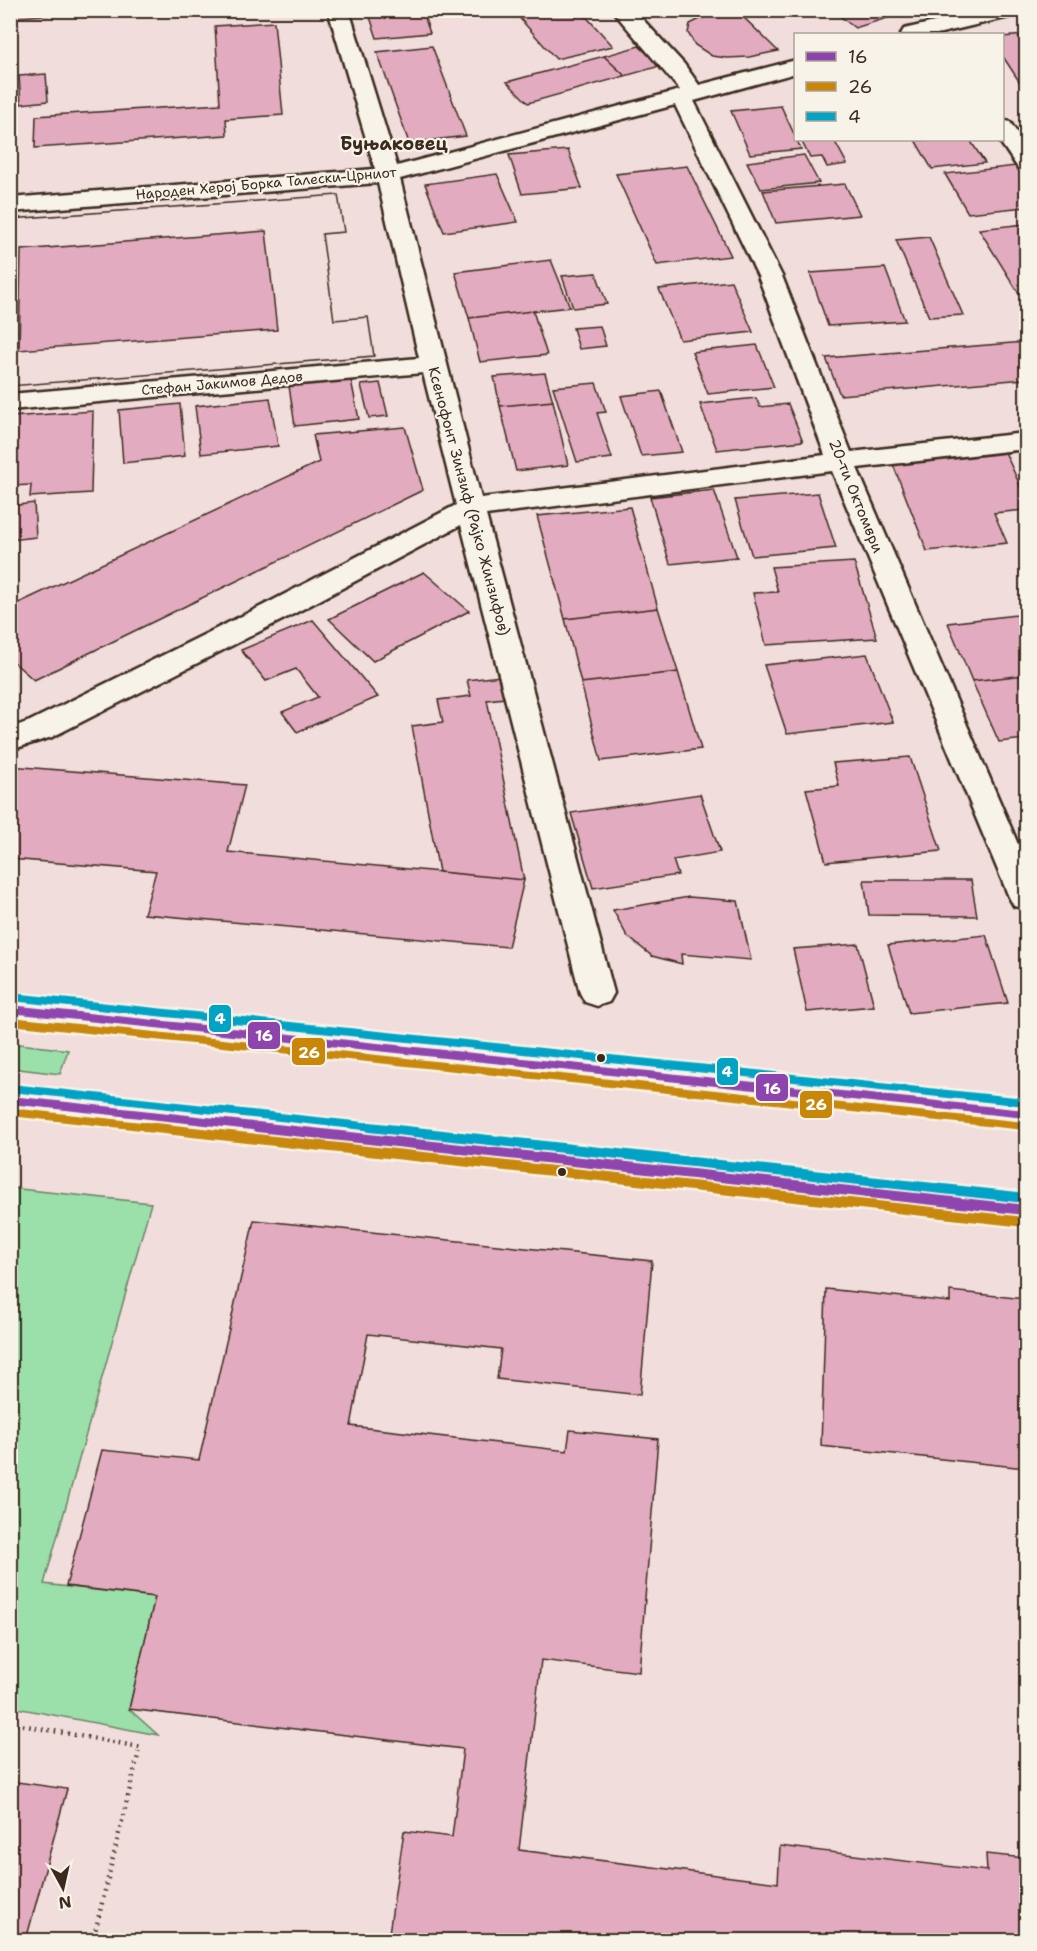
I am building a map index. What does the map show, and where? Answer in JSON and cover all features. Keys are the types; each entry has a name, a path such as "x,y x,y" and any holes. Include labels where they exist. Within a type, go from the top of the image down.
{"street":[{"name":"Ксенофонт Зинзиф (Рајко Жинзифов)","path":"338,10 388,175 433,364 597,993"},
{"name":"20-ти Октомври","path":"622,10 676,69 770,276 841,461 1024,897"},
{"path":"918,10 939,31"},
{"path":"921,33 939,31 1015,10"},
{"name":"Народен Херој Борка Талески-Црниот","path":"10,205 388,175 794,66"},
{"path":"1004,129 1026,163"},
{"name":"Стефан Јакимов Дедов","path":"10,402 433,364"},
{"path":"10,740 41,729 179,660 471,508 841,461 1026,441"},
{"path":"10,1009 1026,1114"},
{"path":"10,1100 1026,1210"}],"path":[{"path":"10,1723 140,1747 93,1941"}],"green space":[{"path":"11,1043 68,1050 60,1074 11,1068"},
{"path":"10,1188 151,1203 44,1584 155,1597 129,1709 158,1735 11,1707"}],"building":[{"path":"10,10 103,10 10,18"},
{"path":"197,10 256,10 197,15"},
{"path":"422,10 430,33 377,38 368,11"},
{"path":"525,10 580,10 613,46 556,59 515,13"},
{"path":"636,10 666,10 643,16"},
{"path":"736,10 778,51 749,57 727,58 712,56 695,45 688,33 690,24 702,18"},
{"path":"832,10 891,10 897,15 855,28"},
{"path":"274,22 283,115 226,119 227,135 35,148 36,116 220,104 215,26"},
{"path":"1026,35 1026,92 1004,58 1004,37"},
{"path":"432,46 466,136 409,143 377,52"},
{"path":"639,46 660,66 625,76 604,56"},
{"path":"604,56 625,76 528,103 507,82"},
{"path":"46,74 48,101 21,104 19,76"},
{"path":"781,106 794,134 794,141 797,141 801,149 750,154 731,111"},
{"path":"802,141 835,141 847,164 827,167 822,157 810,158"},
{"path":"916,141 971,141 985,163 932,169"},
{"path":"568,150 582,188 522,194 509,155"},
{"path":"804,155 819,183 761,189 747,162"},
{"path":"687,166 731,256 657,265 616,174"},
{"path":"1016,166 1026,182 1026,207 968,213 945,174"},
{"path":"497,174 518,222 444,232 425,184"},
{"path":"845,184 860,215 776,223 763,191"},
{"path":"338,195 344,232 322,234 334,320 368,317 374,356 10,386 10,219","holes":["266,231 277,330 19,350 21,250"]},
{"path":"338,195 344,232 322,234 334,320 368,317 374,356 10,386 10,219"},
{"path":"1026,224 1026,305 979,229"},
{"path":"929,237 963,315 929,317 896,240"},
{"path":"551,260 570,307 469,318 455,272"},
{"path":"885,268 905,321 828,326 810,273"},
{"path":"596,273 607,304 573,308 562,276"},
{"path":"731,281 753,332 680,340 659,289"},
{"path":"533,311 547,355 480,362 469,318"},
{"path":"600,326 606,346 579,349 573,328"},
{"path":"1026,342 1026,379 840,395 826,358"},
{"path":"757,345 774,387 708,394 692,352"},
{"path":"545,373 553,401 500,406 494,377"},
{"path":"351,380 359,419 295,426 289,386"},
{"path":"380,383 388,416 369,418 361,385"},
{"path":"596,383 606,412 597,413 612,458 577,462 553,387"},
{"path":"661,391 682,452 641,456 621,396"},
{"path":"270,398 278,446 201,454 195,406"},
{"path":"756,398 760,407 788,404 803,441 717,450 700,404"},
{"path":"553,401 568,465 516,471 500,406"},
{"path":"180,404 185,456 123,463 119,410"},
{"path":"93,411 91,493 30,497 31,485 10,486 10,417"},
{"path":"405,427 423,490 34,680 10,659 10,607 319,462 313,435"},
{"path":"1005,452 1026,499 1026,510 994,513 1007,543 927,551 892,462"},
{"path":"714,490 737,557 670,564 650,497"},
{"path":"818,493 836,548 752,556 735,500"},
{"path":"34,503 36,537 10,540 10,506"},
{"path":"630,507 658,608 565,619 537,516"},
{"path":"854,562 877,638 766,645 753,593 778,592 771,567"},
{"path":"424,572 469,611 373,661 329,619"},
{"path":"658,608 678,672 581,683 565,619"},
{"path":"1026,614 1026,675 972,681 948,623"},
{"path":"313,620 378,697 297,732 282,712 318,697 296,669 266,681 241,650"},
{"path":"867,654 893,722 787,734 764,665"},
{"path":"678,672 701,749 601,761 581,683"},
{"path":"509,675 514,697 487,700 524,880 439,872 412,726 443,722 438,700 471,696 467,680"},
{"path":"1026,675 1026,739 999,742 972,681"},
{"path":"910,757 941,851 826,862 806,789 839,786 833,763"},
{"path":"10,766 245,785 228,852 524,880 508,947 144,914 156,871 10,859"},
{"path":"700,794 720,852 673,860 678,875 593,888 571,813"},
{"path":"864,880 971,880 977,916 869,915"},
{"path":"689,897 738,901 751,960 681,954 682,964 652,956 627,936 613,910"},
{"path":"986,935 1008,1003 909,1013 888,945"},
{"path":"858,944 874,1006 807,1012 793,949"},
{"path":"254,1220 652,1261 640,1395 497,1379 501,1349 368,1334 351,1426 567,1451 570,1430 658,1439 639,1672 541,1660 519,1850 778,1883 780,1846 987,1871 986,1854 1026,1858 1026,1940 388,1940 404,1831 452,1837 463,1749 129,1709 155,1597 66,1586 102,1450 199,1460"},
{"path":"826,1289 950,1302 950,1291 1026,1299 1026,1468 821,1446"},
{"path":"10,1781 67,1789 26,1940 10,1940"}],"transit line":[{"name":"4","path":"11,997 1026,1102"},
{"name":"16","path":"10,1009 1026,1114"},
{"name":"26","path":"10,1021 1025,1126"},
{"name":"4","path":"11,1088 1026,1198"},
{"name":"16","path":"10,1100 1026,1210"},
{"name":"26","path":"10,1112 1025,1222"}],"district":[{"name":"Буњаковец","path":"394,144"}]}
